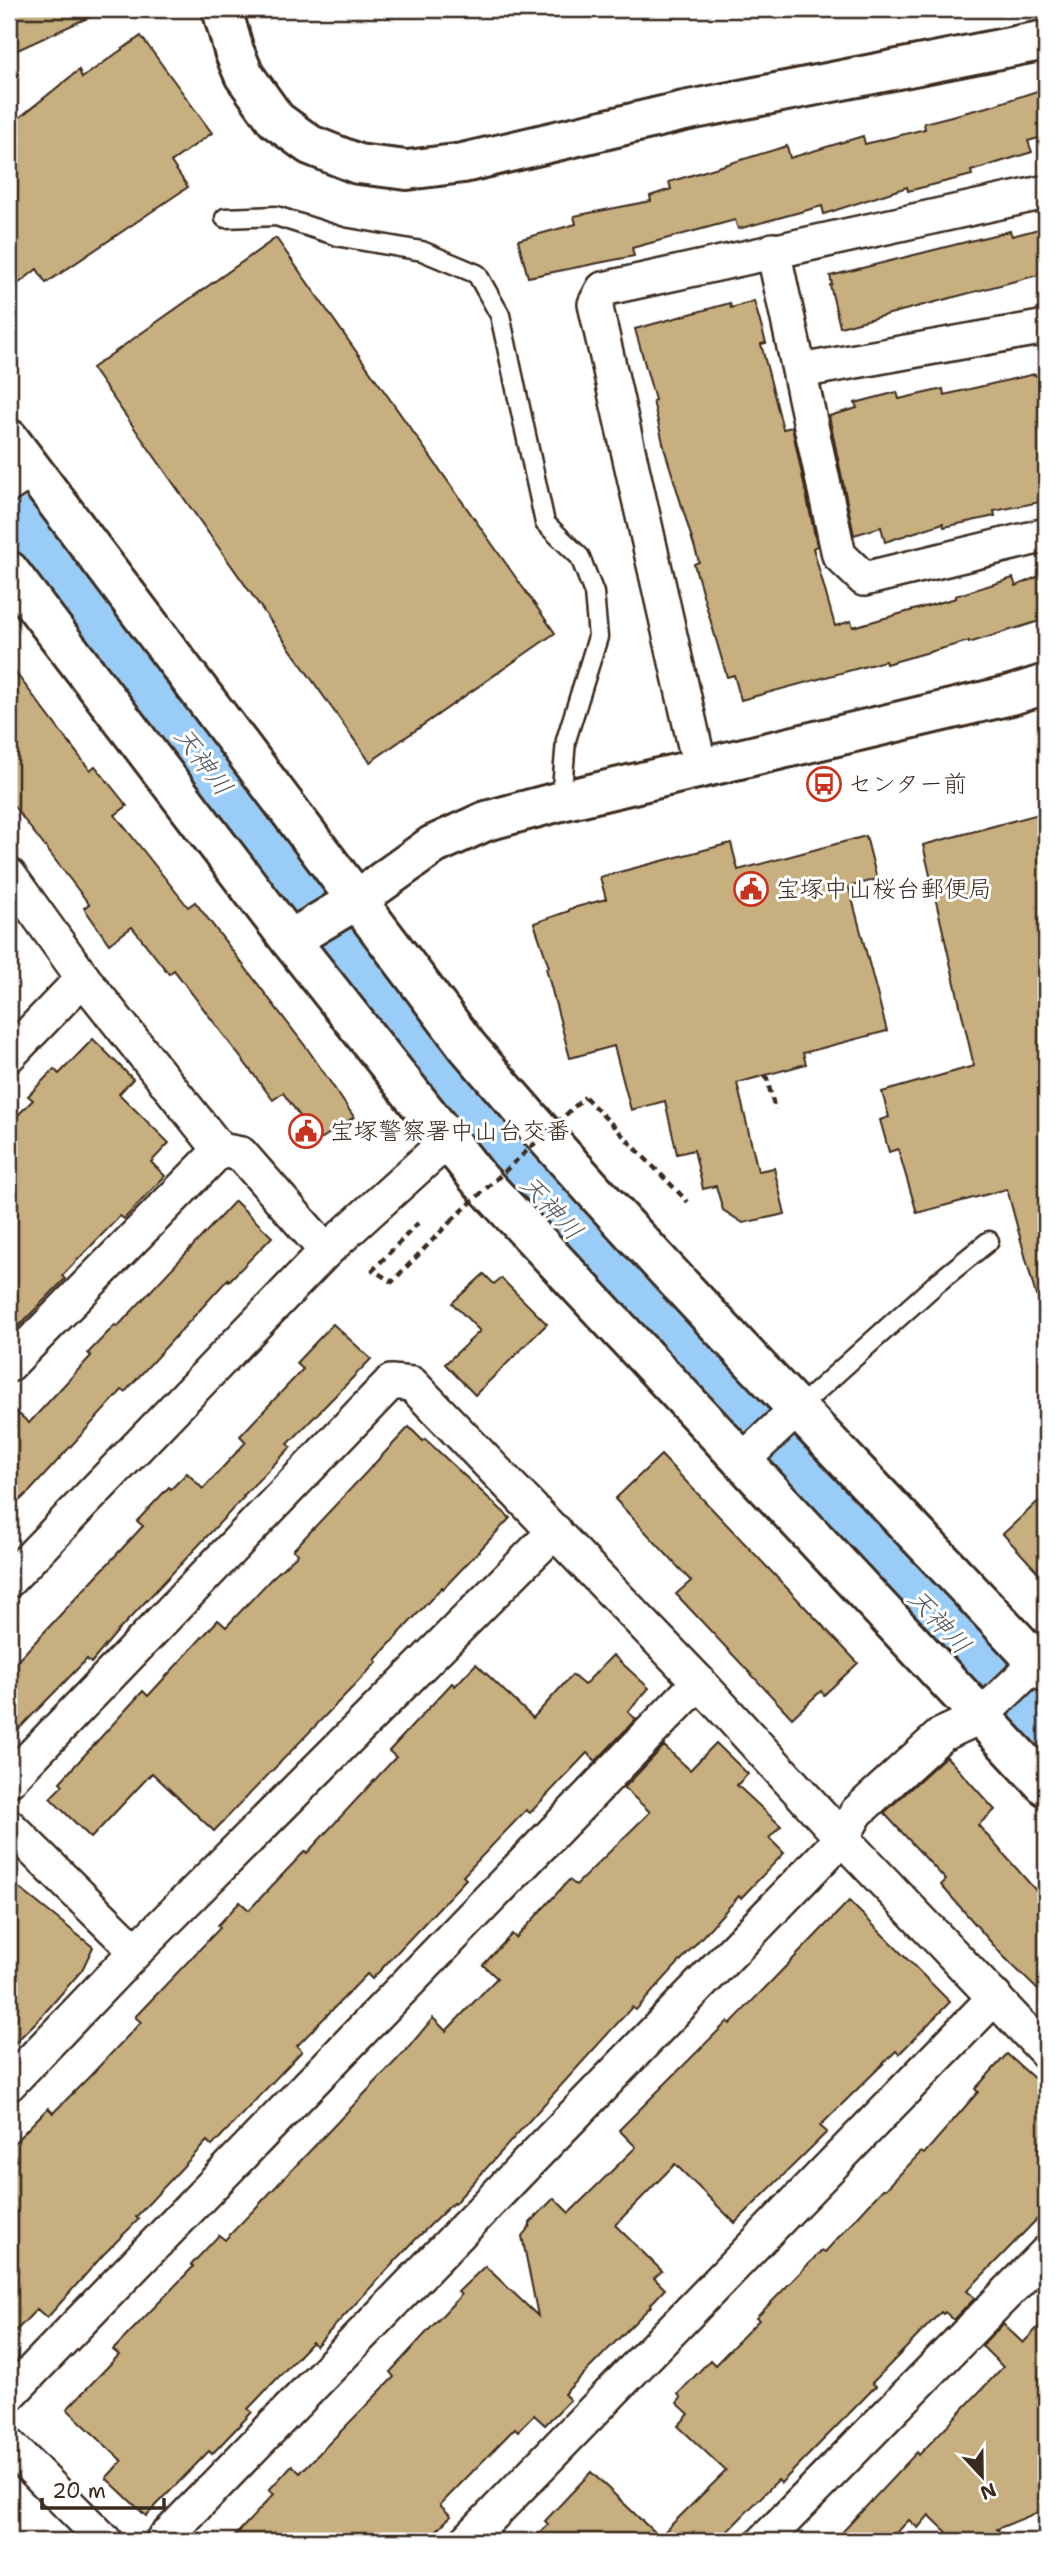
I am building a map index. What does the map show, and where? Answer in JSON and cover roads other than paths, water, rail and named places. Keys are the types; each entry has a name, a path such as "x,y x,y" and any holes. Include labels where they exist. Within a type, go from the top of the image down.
{"street":[{"path":"222,9 244,75 276,120 310,145 358,164 407,170 463,163 684,111 1046,40"},
{"path":"701,768 595,304 603,289 1046,192"},
{"path":"773,250 839,555 864,579 1046,535"},
{"path":"800,371 1046,327"},
{"path":"9,439 21,477 350,903 524,1113 980,1717 1046,1786"},
{"path":"9,571 298,936 447,1140 478,1178 769,1436 1042,1667 980,1717 941,1735 857,1812 842,1838 162,2541"},
{"path":"298,936 408,861 450,837 486,821 998,698 1046,684"},
{"path":"9,875 83,978 220,1150 241,1154 326,1251"},
{"path":"9,1055 83,978"},
{"path":"9,1580 326,1251 447,1140"},
{"path":"9,1365 220,1150"},
{"path":"9,1780 391,1382 412,1384 699,1682 842,1838 1046,2052"},
{"path":"9,2084 136,1951 555,1531"},
{"path":"9,2395 699,1682"},
{"path":"9,1826 136,1951"},
{"path":"467,2541 995,1997"},
{"path":"764,2541 1046,2253"},
{"path":"9,2445 105,2541"}],"lane":[{"path":"225,218 276,216 341,237 422,251 477,274 500,315 545,523 580,557 594,593 598,637 566,740 561,801"},
{"path":"769,1436 937,1283 989,1241"}],"waterway":[{"name":"天神川","path":"9,502 493,1144 1046,1735"}],"place":[{"name":"センター前","path":"824,784"},
{"name":"宝塚中山桜台郵便局","path":"751,889"},
{"name":"宝塚警察署中山台交番","path":"306,1131"}]}
